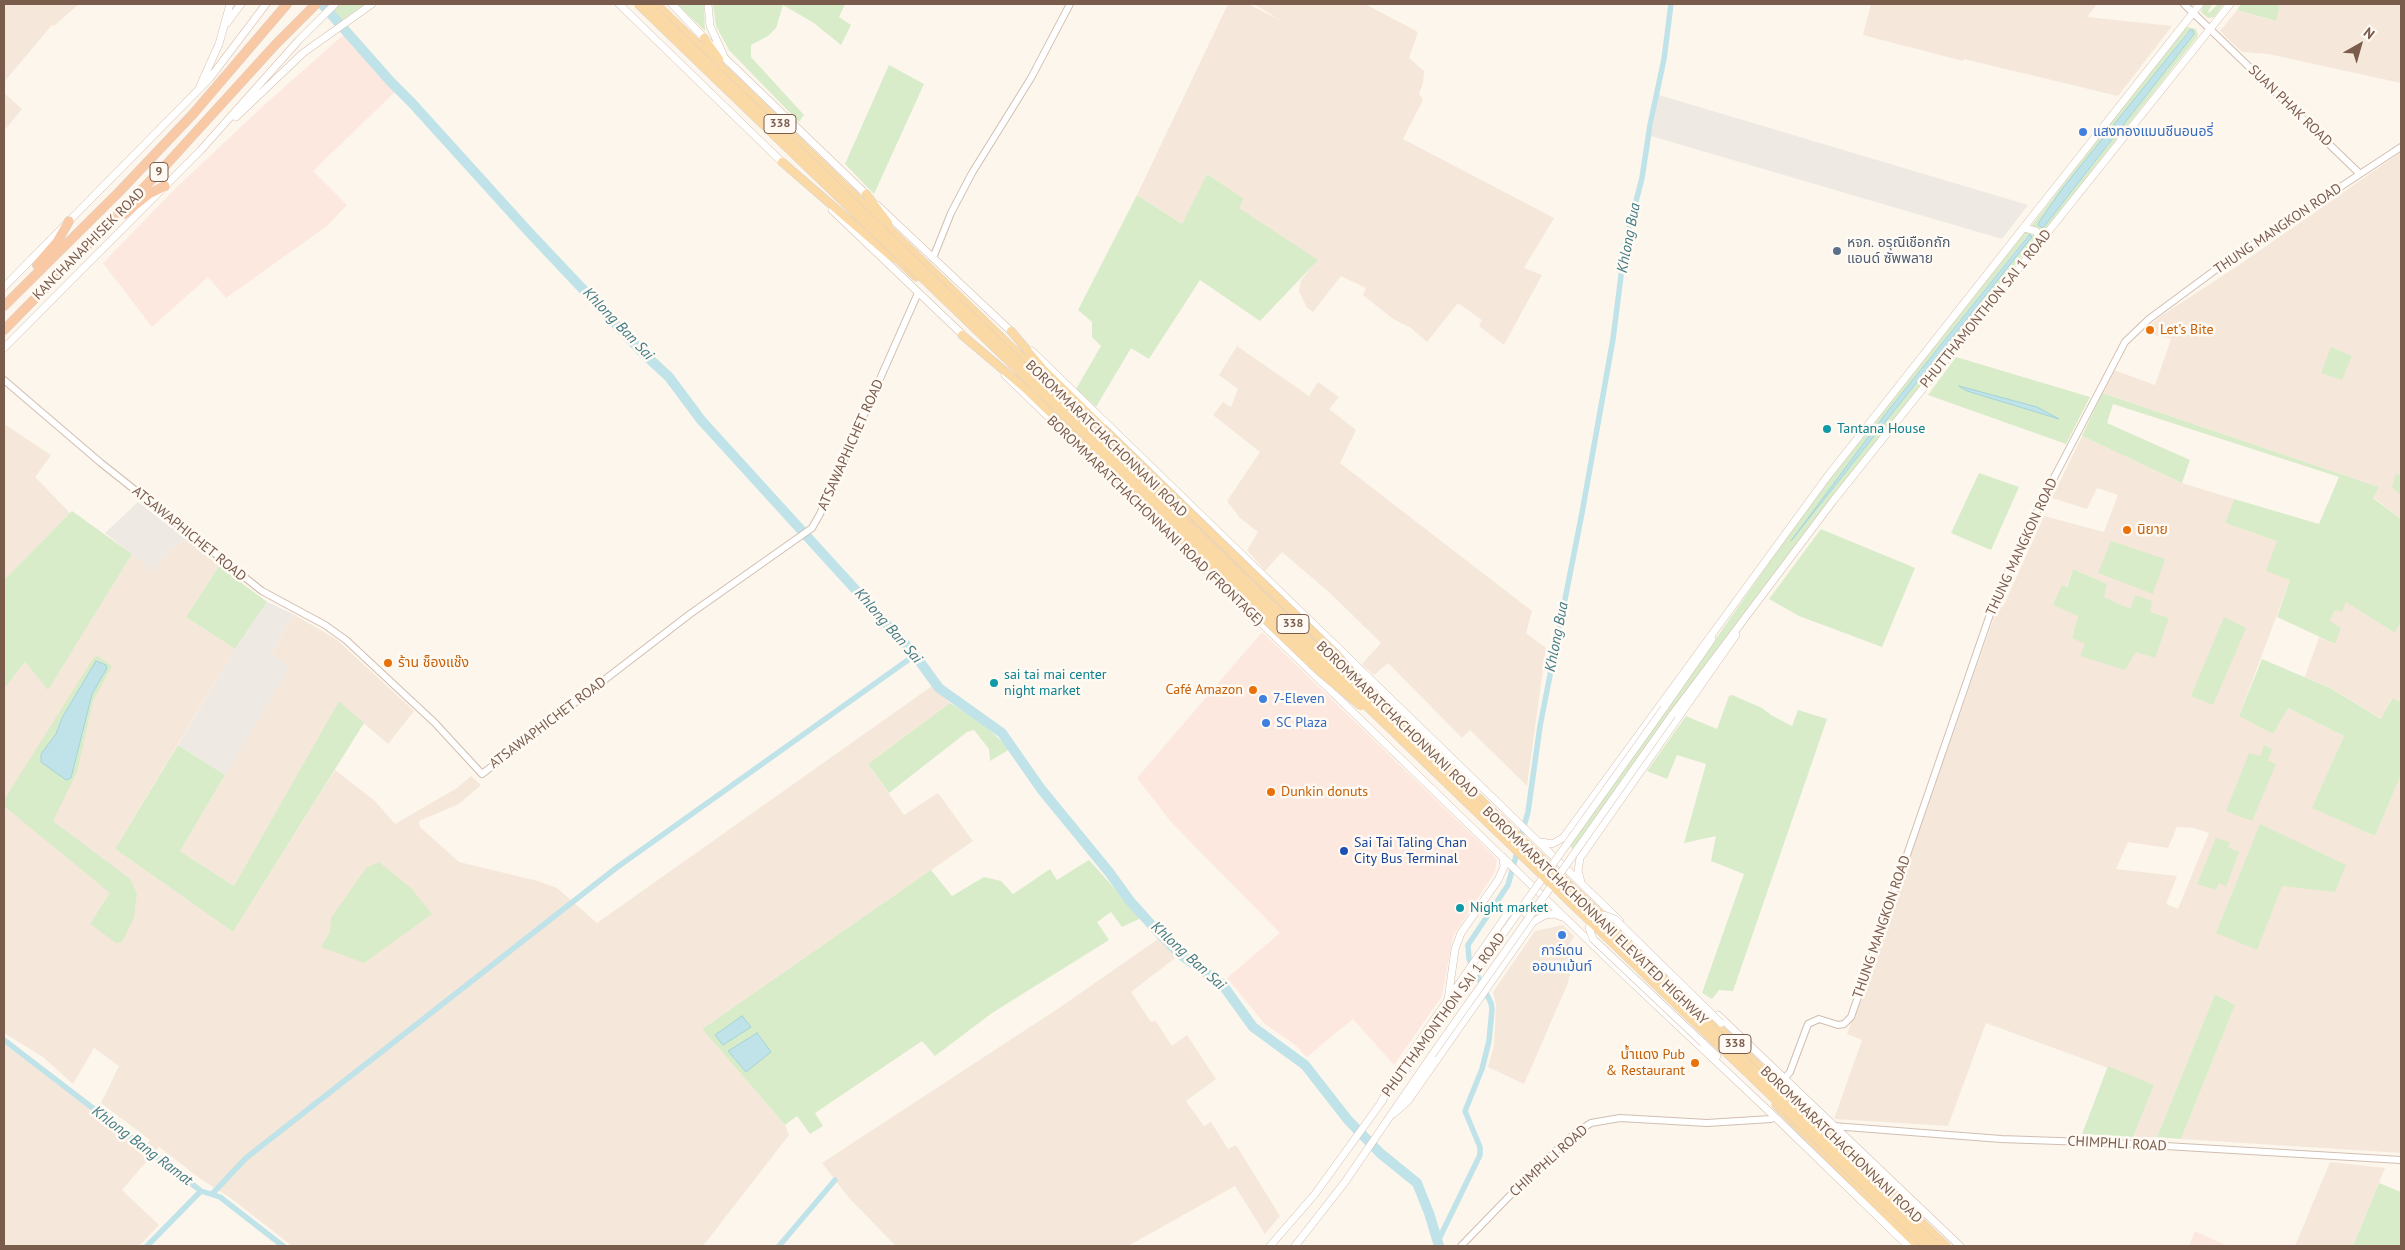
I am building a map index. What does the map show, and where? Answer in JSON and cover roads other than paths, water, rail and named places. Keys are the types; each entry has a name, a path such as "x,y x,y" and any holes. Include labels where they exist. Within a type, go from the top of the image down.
{"highway":[{"name":"KANCHANAPHISEK ROAD","path":"4,306 119,192 193,114 286,4"},
{"name":"KANCHANAPHISEK ROAD","path":"4,330 111,222 313,6"},
{"path":"111,222 149,194 165,186"},
{"path":"29,281 35,268 57,242 70,221"}],"main road":[{"path":"198,91 226,25 230,4"},
{"path":"226,25 241,4"},
{"path":"4,287 198,91 232,52 266,4"},
{"path":"4,348 222,128 334,4"},
{"path":"222,128 242,112 303,53 372,4"},
{"name":"BOROMMARATCHACHONNANI ROAD (FRONTAGE)","path":"619,4 1565,918 1767,1109 1908,1246"},
{"name":"BOROMMARATCHACHONNANI ROAD","path":"633,4 1513,851 1918,1246"},
{"name":"BOROMMARATCHACHONNANI ELEVATED HIGHWAY","path":"638,4 1937,1246"},
{"name":"BOROMMARATCHACHONNANI ELEVATED HIGHWAY","path":"648,4 1927,1246"},
{"name":"BOROMMARATCHACHONNANI ROAD","path":"656,4 1524,842 1946,1246"},
{"name":"338","path":"672,4 704,38 1011,331 1581,884 1960,1246"},
{"path":"708,4 710,26 725,58"},
{"name":"PHUTTHAMONTHON SAI 1 ROAD","path":"1538,841 1548,844 1556,843 1568,830 1827,477 2200,4"},
{"name":"PHUTTHAMONTHON SAI 1 ROAD","path":"1295,1246 1345,1182 1432,1055 1672,715 1745,616 1833,501 2207,27 2230,4"},
{"path":"704,38 738,82"},
{"path":"782,162 903,265"},
{"path":"866,194 904,244"},
{"path":"2024,228 2036,231 2040,241"},
{"path":"1011,331 1044,369 1103,428 1336,654 1405,738"},
{"path":"962,335 1026,389 1319,671 1405,738"},
{"name":"PHUTTHAMONTHON SAI 1 ROAD","path":"1270,1246 1300,1214 1413,1060 1664,708 1732,607"},
{"name":"PHUTTHAMONTHON SAI 1 ROAD","path":"1581,884 1578,864 1589,846 1722,656 1745,616"},
{"path":"1568,830 1565,846 1572,854 1578,855 1589,846"},
{"path":"1448,1000 1455,949 1461,933 1498,880 1504,867 1504,857"},
{"path":"1381,1102 1387,1090 1480,951 1512,910 1520,910 1528,916 1530,920 1526,931"},
{"path":"1393,1114 1408,1101 1480,996 1536,919 1545,915 1555,914 1565,918"},
{"path":"1767,1109 1745,1083 1593,939 1589,928 1592,921 1604,914 1615,919 1721,1023 1784,1079"}],"street":[{"path":"933,258 951,213 972,173 1031,78 1070,4"},
{"name":"SUAN PHAK ROAD","path":"2184,4 2360,174"},
{"path":"2360,174 2401,147"},
{"name":"THUNG MANGKON ROAD","path":"1784,1079 1790,1072 1808,1024 1819,1019 1838,1025 1844,1024 1851,1017 1996,597 2046,493 2125,342 2149,318 2222,265 2360,174"},
{"name":"ATSAWAPHICHET ROAD","path":"4,380 101,462 262,591 325,625 346,640 435,723 482,774 690,614 812,528 820,514 918,293"},
{"name":"CHIMPHLI ROAD","path":"1461,1246 1524,1181 1576,1133 1591,1123 1620,1118 1707,1123 1771,1119 1775,1117"},
{"name":"CHIMPHLI ROAD","path":"1833,1126 2001,1139 2115,1143 2401,1160"},
{"path":"1848,1141 1850,1134 1860,1127"}],"water":[{"path":"2190,30 2193,30 2194,34 2043,228 2038,225 2062,189"},
{"path":"2029,235 2032,236 2031,238 1791,541 1887,412"},
{"path":"1959,386 2037,407 2059,419 1967,391"},
{"path":"96,661 106,665 107,668 92,694 71,778 66,780 41,762 41,754 56,734 62,718"},
{"path":"742,1016 751,1027 723,1045 715,1035"},
{"path":"757,1033 771,1052 746,1072 728,1051"}],"waterway":[{"name":"Khlong Ban Sai","path":"322,4 527,230 643,353 669,377 701,420 915,655 939,688 1002,733 1041,789 1109,872 1130,901 1158,932 1181,955 1222,984 1253,1027 1305,1065 1348,1120 1380,1153 1417,1183 1439,1246"},
{"name":"Khlong Bua","path":"1520,840 1528,812 1540,726 1582,513 1613,339 1625,244 1642,178 1650,125 1664,59 1671,4"},
{"path":"213,1193 246,1158 616,868 915,655"},
{"name":"Khlong Bua","path":"1438,1241 1480,1155 1480,1147 1465,1111 1482,1069 1489,1041 1492,1009 1491,1003 1469,959 1468,945 1508,885 1518,849"},
{"name":"Khlong Bang Ramat","path":"4,1040 201,1191 220,1197 283,1246"},
{"path":"779,1246 835,1180"},
{"path":"147,1246 201,1191"}],"place":[{"name":"แสงทองแมนชีนอนอรี่","path":"2083,132"},
{"name":"หจก. อรุณีเชือกถัก แอนด์ ซัพพลาย","path":"1837,251"},
{"name":"Let's Bite","path":"2150,330"},
{"name":"Tantana House","path":"1827,429"},
{"name":"นิยาย","path":"2127,530"},
{"name":"ร้าน ช็องแช๊ง","path":"388,663"},
{"name":"sai tai mai center night market","path":"994,683"},
{"name":"Café Amazon","path":"1253,690"},
{"name":"7-Eleven","path":"1263,699"},
{"name":"SC Plaza","path":"1266,723"},
{"name":"Dunkin donuts","path":"1271,792"},
{"name":"Sai Tai Taling Chan City Bus Terminal","path":"1344,851"},
{"name":"Night market","path":"1460,908"},
{"name":"การ์เดน ออนาเม้นท์","path":"1562,935"},
{"name":"น้ำแดง Pub & Restaurant","path":"1695,1063"}]}
